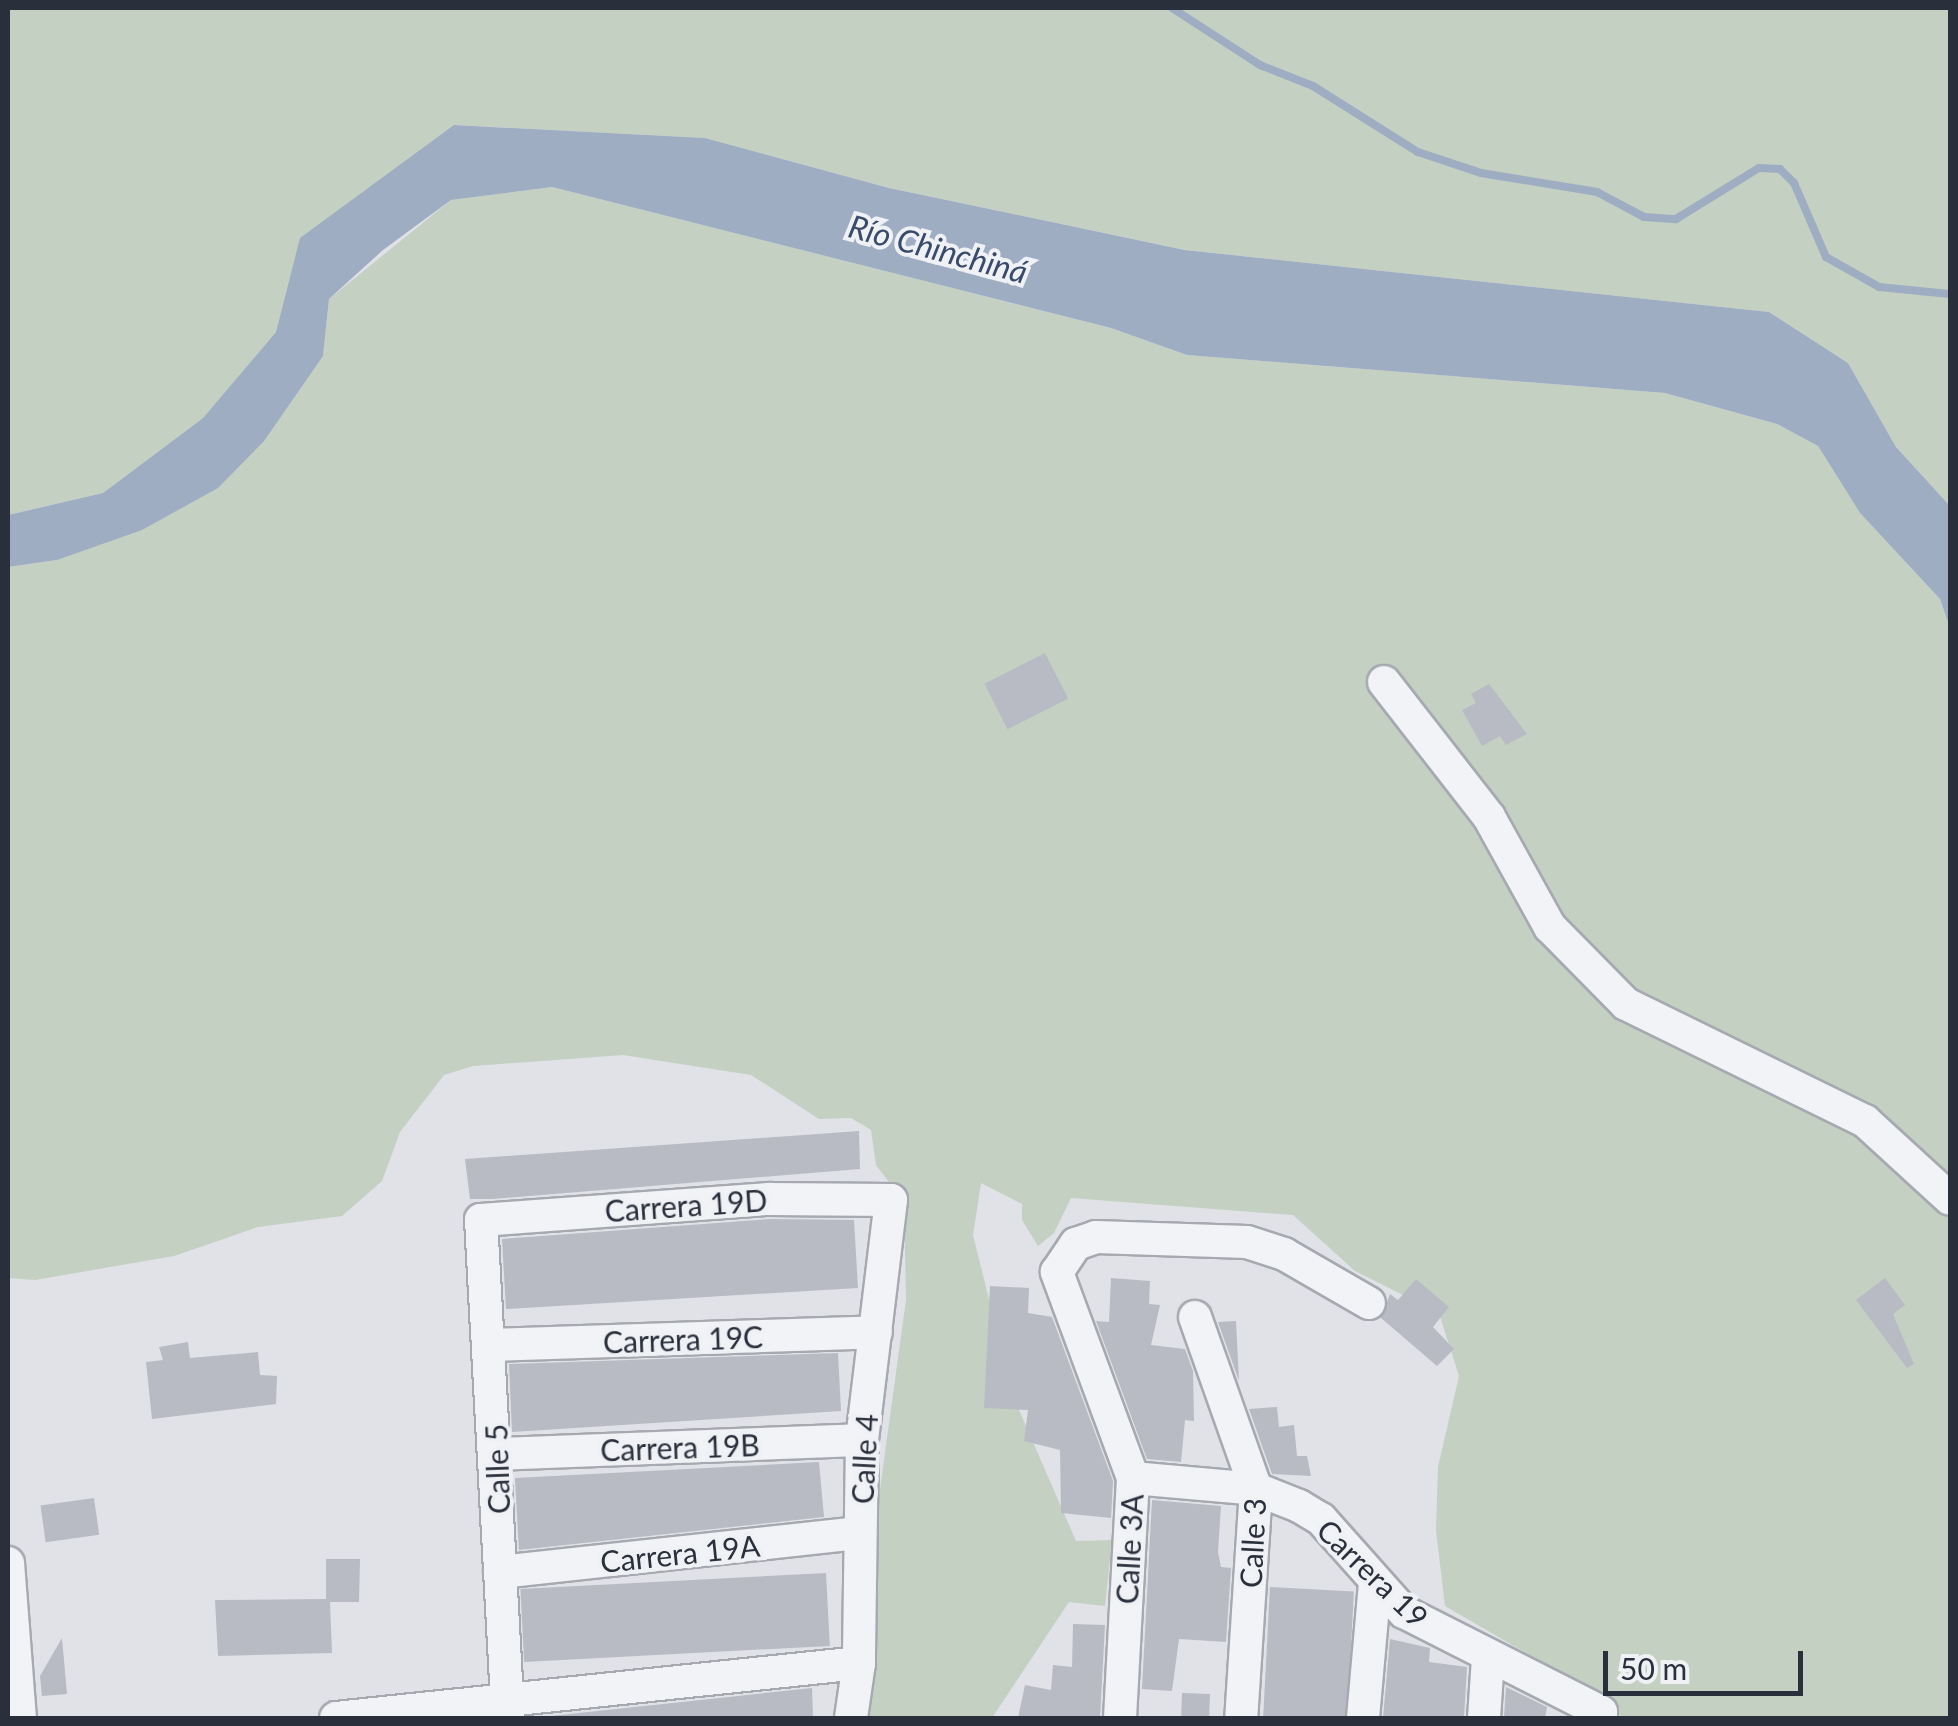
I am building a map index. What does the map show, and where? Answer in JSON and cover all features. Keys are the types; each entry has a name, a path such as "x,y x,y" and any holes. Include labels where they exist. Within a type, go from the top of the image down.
{"street":[{"path":"1384,682 1489,817 1550,927 1626,1004 1865,1121 1950,1200"},
{"name":"Carrera 19D","path":"481,1220 769,1199 891,1200"},
{"name":"Calle 4","path":"851,1718 859,1663 862,1440 891,1200"},
{"name":"Calle 5","path":"481,1220 497,1454 508,1711"},
{"name":"Calle 3A","path":"1120,1718 1133,1478 1058,1272 1076,1244 1096,1237 1247,1242 1284,1254 1369,1303"},
{"name":"Calle 3","path":"1195,1316 1256,1489 1241,1718"},
{"name":"Carrera 19C","path":"491,1345 876,1332"},
{"name":"Carrera 19B","path":"497,1454 862,1440"},
{"name":"Carrera 19","path":"1133,1478 1256,1489 1321,1520 1375,1584 1438,1635 1601,1715"},
{"name":"Carrera 19A","path":"500,1572 860,1533"},
{"path":"8,1563 20,1718"},
{"path":"1364,1718 1375,1584"},
{"path":"1484,1718 1488,1658"},
{"path":"336,1718 508,1711 859,1663"}],"green space":[{"path":"8,8 1950,8 1950,506 1896,447 1848,363 1769,312 1186,250 889,188 705,138 455,125 301,238 276,332 203,418 103,493 8,515"},
{"path":"552,187 1111,328 1187,355 1665,393 1777,424 1818,446 1860,513 1940,599 1950,628 1950,1718 1624,1718 1578,1683 1445,1606 1436,1531 1438,1467 1459,1376 1439,1313 1355,1271 1293,1215 1071,1198 1054,1233 1038,1246 1022,1220 1022,1204 981,1183 973,1235 1013,1396 1076,1541 1112,1540 1105,1606 1069,1602 992,1718 865,1718 874,1533 906,1300 904,1202 876,1165 871,1130 851,1118 819,1119 751,1075 623,1055 473,1066 444,1075 400,1132 382,1181 342,1216 258,1227 174,1256 35,1280 8,1278 8,567 57,560 323,356 329,299 451,200"}],"water":[{"name":"Río Chinchiná","path":"454,125 705,138 889,188 1185,250 1769,312 1848,363 1896,447 1950,506 1950,628 1940,599 1860,513 1818,446 1777,424 1665,393 1187,355 1111,328 552,187 451,200 383,250 329,299 323,356 264,441 218,488 142,530 57,560 8,567 8,515 103,493 203,418 276,332 300,238"}],"building":[{"path":"1045,653 1068,698 1008,729 984,684"},
{"path":"1489,684 1527,734 1506,745 1500,736 1482,746 1462,710 1476,703 1471,694"},
{"path":"859,1131 860,1169 492,1199 470,1199 465,1159"},
{"path":"770,1219 854,1220 858,1288 506,1309 502,1239"},
{"path":"1111,1278 1150,1281 1149,1304 1160,1305 1151,1345 1185,1349 1193,1371 1194,1421 1185,1420 1181,1462 1147,1459 1096,1321 1109,1322"},
{"path":"1885,1278 1905,1305 1893,1314 1914,1364 1907,1368 1856,1300"},
{"path":"1416,1279 1449,1307 1433,1327 1454,1349 1437,1366 1381,1318 1390,1294 1398,1300"},
{"path":"990,1286 1029,1288 1028,1313 1052,1317 1113,1481 1111,1518 1061,1513 1060,1450 1024,1441 1028,1410 984,1408"},
{"path":"1236,1321 1239,1381 1218,1322"},
{"path":"188,1342 190,1358 258,1352 260,1375 277,1376 276,1404 152,1419 146,1362 163,1360 159,1347"},
{"path":"838,1353 841,1411 512,1432 509,1364"},
{"path":"1277,1407 1279,1427 1294,1425 1297,1456 1307,1456 1311,1476 1272,1474 1249,1409"},
{"path":"819,1462 824,1517 519,1550 515,1478"},
{"path":"94,1498 99,1535 46,1542 41,1506"},
{"path":"1152,1500 1221,1506 1218,1552 1221,1567 1231,1568 1226,1642 1179,1639 1172,1691 1142,1689"},
{"path":"326,1559 360,1559 359,1602 330,1602 332,1653 218,1656 215,1600 326,1599"},
{"path":"826,1573 830,1646 524,1662 520,1589"},
{"path":"1270,1587 1354,1591 1347,1718 1263,1718"},
{"path":"1073,1624 1105,1625 1100,1718 1018,1718 1025,1685 1051,1690 1053,1665 1072,1667"},
{"path":"62,1638 67,1694 42,1696 40,1676"},
{"path":"1390,1639 1430,1648 1429,1662 1467,1667 1464,1718 1383,1718"},
{"path":"1506,1687 1547,1707 1545,1718 1504,1718"},
{"path":"812,1688 813,1718 532,1718"},
{"path":"1182,1693 1210,1694 1209,1718 1181,1718"}],"waterway":[{"path":"1172,8 1260,65 1313,86 1418,152 1481,173 1597,192 1644,217 1676,219 1759,168 1780,169 1794,183 1826,257 1879,287 1950,294"}]}
